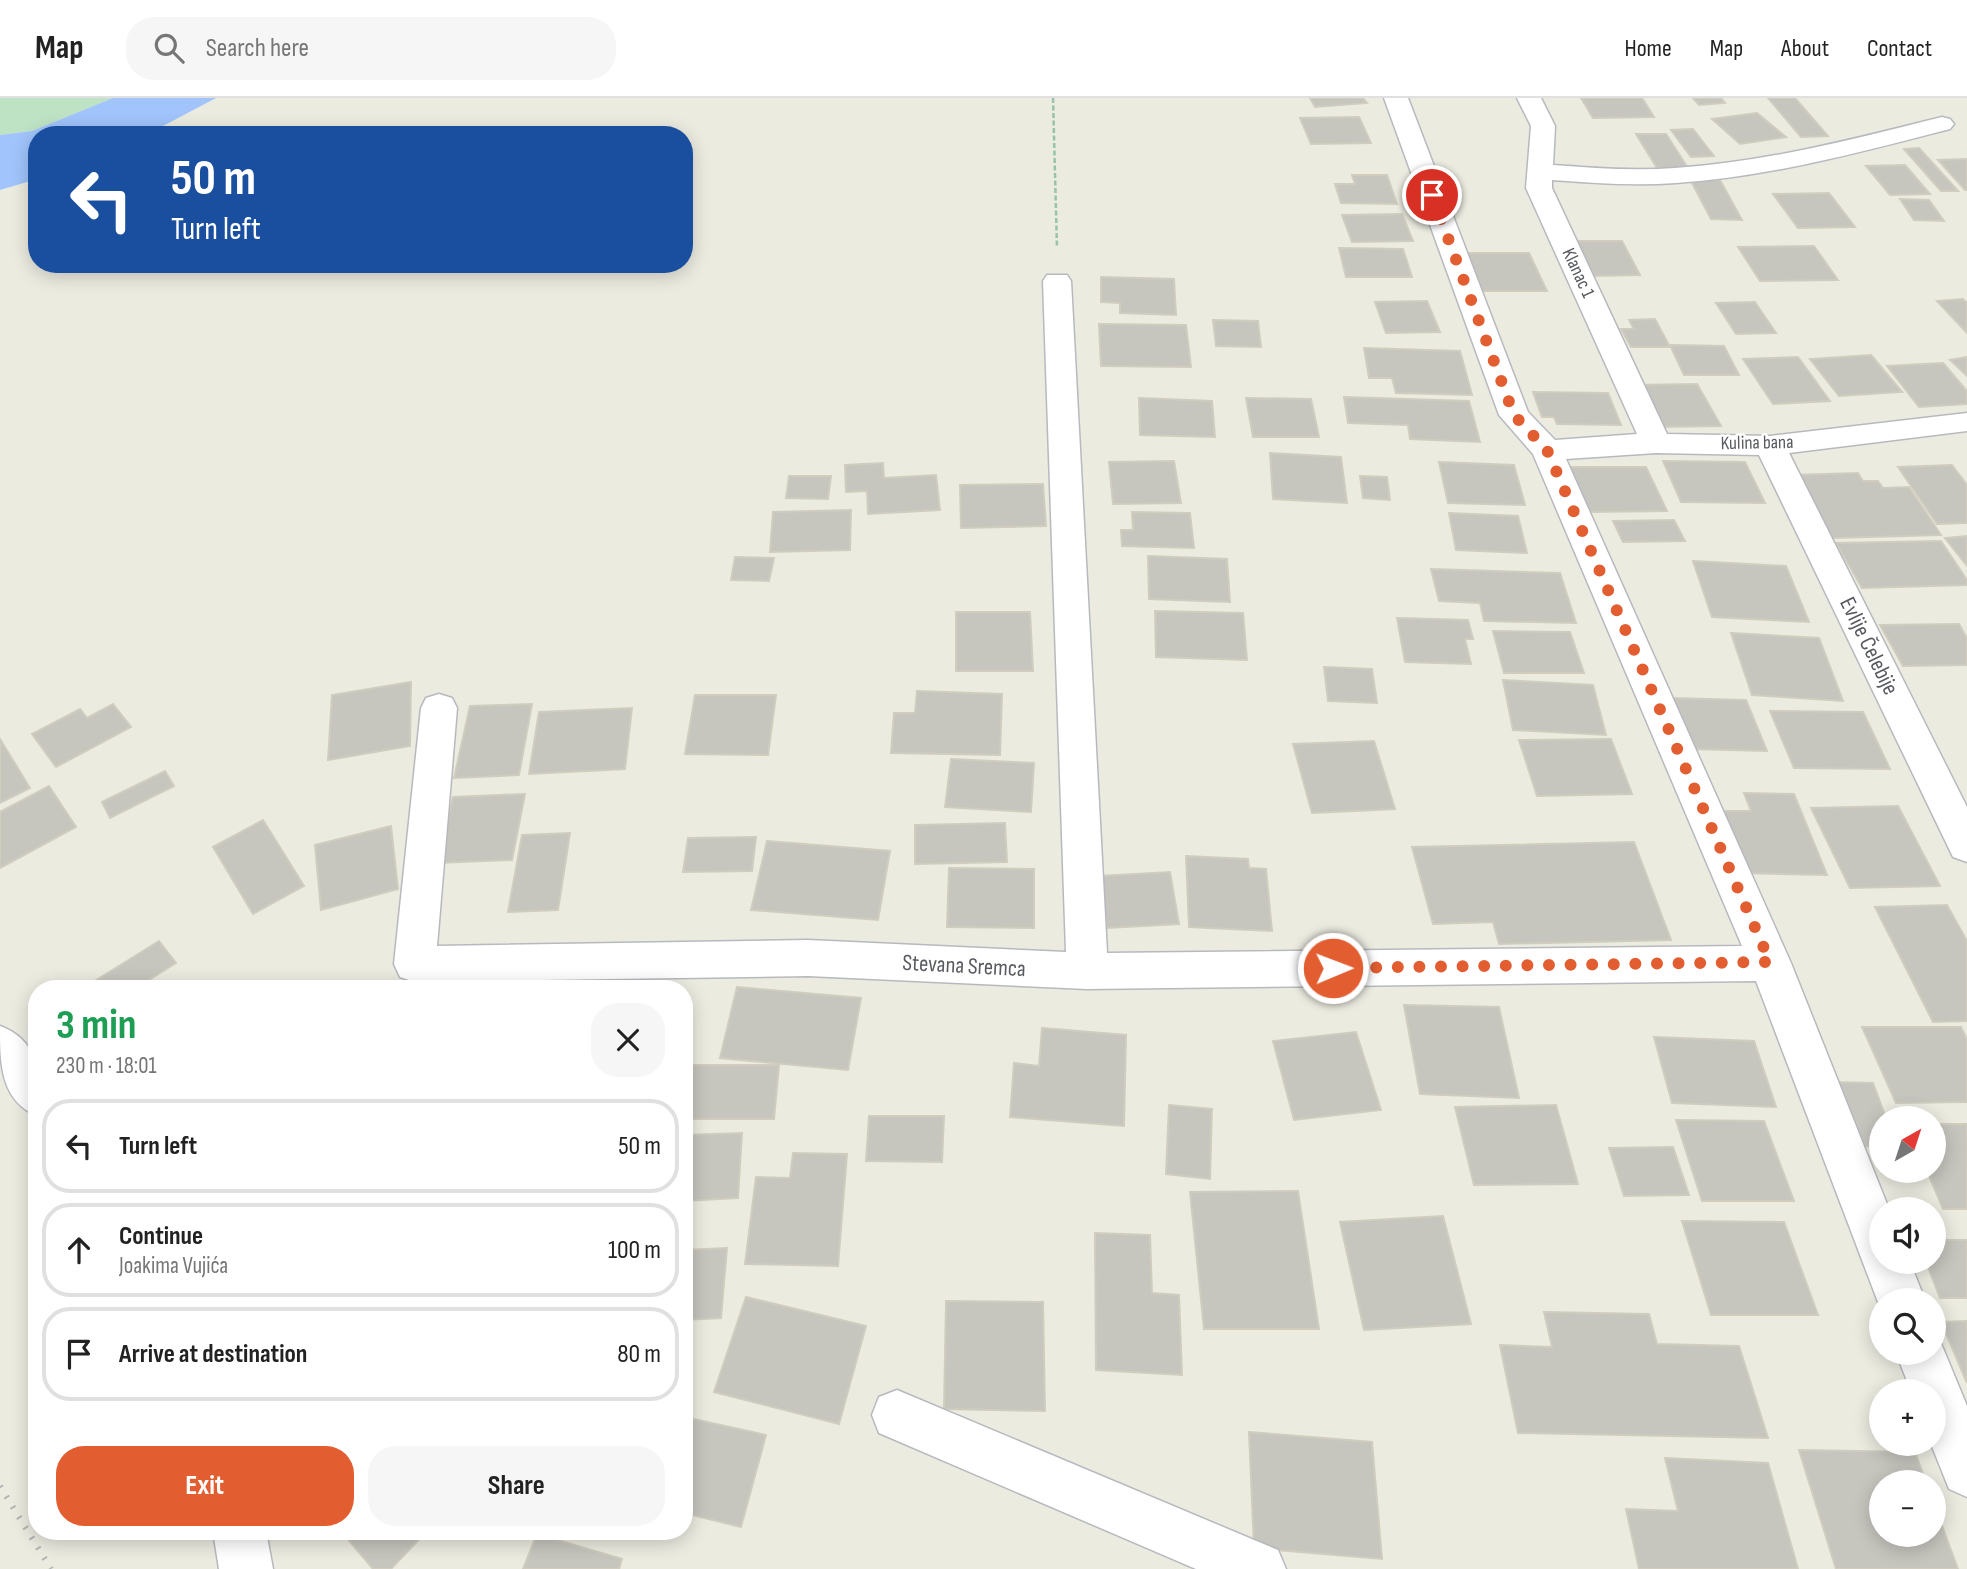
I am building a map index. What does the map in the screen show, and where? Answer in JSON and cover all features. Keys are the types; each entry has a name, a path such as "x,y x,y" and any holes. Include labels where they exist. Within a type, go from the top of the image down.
{"street":[{"path":"1396,98 1514,415 1547,450 1770,962 1869,1219"},
{"name":"Klanac 1","path":"1529,98 1543,126 1539,188 1656,443"},
{"path":"1539,172 1627,177 1693,174 1856,147 1942,124"},
{"path":"1057,281 1087,971"},
{"name":"Kulina bana","path":"1547,450 1656,443 1770,446 1967,422"},
{"name":"Evlije Čelebije","path":"1770,446 1967,846"},
{"name":"Stevana Sremca","path":"439,708 415,964 808,958 1087,971 1770,962"},
{"path":"0,1045 28,1084"},
{"path":"1926,1365 1967,1471"},
{"path":"897,1415 1259,1569"},
{"path":"241,1540 246,1569"}],"path":[{"path":"1053,98 1057,281"}],"green space":[{"path":"0,98 113,98 44,126 28,126 28,132 0,135"}],"water":[{"path":"113,98 216,98 163,126 44,126"},
{"path":"28,132 28,182 0,190 0,135"}],"building":[{"path":"1310,98 1363,98 1367,103 1315,107"},
{"path":"1581,98 1642,98 1654,117 1593,118"},
{"path":"1693,98 1721,98 1725,103 1699,105"},
{"path":"1768,98 1795,98 1828,136 1801,137"},
{"path":"1757,113 1786,137 1740,144 1712,119"},
{"path":"1359,117 1371,143 1311,144 1300,118"},
{"path":"1693,129 1714,156 1691,157 1671,130"},
{"path":"1636,134 1666,134 1688,168 1657,168"},
{"path":"1919,148 1958,191 1941,191 1904,149"},
{"path":"1967,159 1967,190 1965,190 1938,160"},
{"path":"1905,165 1930,194 1890,195 1866,166"},
{"path":"1352,175 1387,175 1397,204 1341,203 1335,184 1355,184"},
{"path":"1690,179 1720,180 1742,220 1711,219"},
{"path":"1829,193 1855,227 1798,228 1773,194"},
{"path":"1900,199 1929,200 1944,221 1914,220"},
{"path":"1402,214 1413,241 1352,242 1342,215"},
{"path":"1576,241 1622,241 1640,275 1594,276"},
{"path":"1814,246 1838,280 1760,281 1738,247"},
{"path":"1339,248 1403,249 1412,277 1346,277"},
{"path":"1466,253 1529,253 1547,291 1482,291"},
{"path":"1101,277 1174,279 1176,315 1120,313 1120,303 1101,302"},
{"path":"1963,299 1967,303 1967,333 1937,301"},
{"path":"1427,301 1440,332 1386,333 1375,302"},
{"path":"1755,302 1776,333 1736,334 1716,303"},
{"path":"1655,319 1670,347 1631,347 1621,329 1634,329 1629,320"},
{"path":"1213,320 1258,321 1261,347 1216,346"},
{"path":"1099,324 1186,325 1191,367 1101,366"},
{"path":"1670,345 1724,346 1739,375 1684,375"},
{"path":"1364,348 1460,351 1472,395 1396,393 1392,378 1369,378"},
{"path":"1871,355 1902,392 1839,396 1810,359"},
{"path":"1798,357 1830,401 1773,404 1743,359"},
{"path":"1967,357 1967,376 1950,360"},
{"path":"1943,363 1967,391 1967,404 1919,407 1887,366"},
{"path":"1697,384 1721,426 1655,427 1634,385"},
{"path":"1533,392 1608,393 1621,425 1557,424 1554,417 1542,417"},
{"path":"1344,397 1469,401 1480,442 1410,439 1408,425 1348,423"},
{"path":"1139,398 1212,401 1215,437 1140,435"},
{"path":"1246,398 1311,399 1319,437 1253,437"},
{"path":"1270,453 1341,457 1347,503 1273,499"},
{"path":"1174,461 1181,503 1113,504 1109,462"},
{"path":"1663,461 1745,462 1765,503 1681,502"},
{"path":"1439,462 1514,465 1525,505 1448,503"},
{"path":"883,463 884,478 936,475 940,510 868,514 867,491 846,492 845,465"},
{"path":"1952,465 1967,485 1967,523 1937,524 1898,467"},
{"path":"1569,467 1646,467 1667,511 1588,512"},
{"path":"1858,473 1863,481 1878,481 1883,488 1909,487 1941,535 1832,538 1795,475"},
{"path":"789,476 831,476 828,499 786,498"},
{"path":"1360,476 1387,477 1390,500 1363,498"},
{"path":"1043,484 1046,526 961,528 960,485"},
{"path":"851,510 850,550 770,552 773,512"},
{"path":"1132,512 1190,513 1194,548 1122,546 1121,530 1133,530"},
{"path":"1449,513 1518,516 1527,553 1456,550"},
{"path":"1674,520 1685,541 1623,542 1613,521"},
{"path":"1967,536 1967,566 1945,538"},
{"path":"1941,541 1967,580 1967,585 1862,588 1836,543"},
{"path":"1148,556 1227,559 1230,602 1149,599"},
{"path":"735,557 774,558 769,581 731,580"},
{"path":"1693,561 1786,566 1809,622 1712,617"},
{"path":"1431,569 1560,573 1576,623 1484,621 1480,603 1439,601"},
{"path":"1155,611 1243,613 1247,660 1156,657"},
{"path":"956,612 1030,612 1033,671 956,671"},
{"path":"1397,618 1468,620 1473,639 1465,639 1471,664 1405,662"},
{"path":"1959,624 1967,638 1967,665 1903,666 1880,625"},
{"path":"1493,631 1570,632 1584,673 1504,673"},
{"path":"1731,633 1819,638 1843,701 1752,695"},
{"path":"1324,667 1372,669 1377,703 1328,701"},
{"path":"1503,680 1593,685 1606,735 1513,730"},
{"path":"411,682 410,746 328,760 332,695"},
{"path":"917,691 1002,694 1000,755 891,753 894,713 915,713"},
{"path":"695,695 776,695 768,755 685,754"},
{"path":"1670,698 1746,700 1767,751 1688,749"},
{"path":"113,704 131,727 56,767 32,734 80,709 87,718"},
{"path":"532,704 519,775 454,778 470,706"},
{"path":"632,708 625,769 529,774 539,712"},
{"path":"1770,711 1863,712 1890,769 1794,768"},
{"path":"0,739 30,788 0,803"},
{"path":"1611,739 1632,794 1537,796 1519,740"},
{"path":"1374,741 1395,809 1312,813 1293,744"},
{"path":"951,759 1034,763 1031,812 945,807"},
{"path":"165,771 174,786 110,818 102,802"},
{"path":"49,786 76,827 0,868 0,812"},
{"path":"1744,793 1794,794 1827,875 1739,873 1715,811 1751,811"},
{"path":"525,794 512,860 438,863 453,797"},
{"path":"1898,806 1940,886 1850,888 1811,808"},
{"path":"263,820 304,886 253,914 213,847"},
{"path":"1005,823 1007,862 915,864 915,825"},
{"path":"391,826 398,889 321,910 315,845"},
{"path":"570,833 558,910 508,912 522,835"},
{"path":"756,837 752,871 683,872 688,838"},
{"path":"767,841 890,851 878,920 751,910"},
{"path":"1634,842 1671,940 1499,944 1493,922 1433,924 1412,847"},
{"path":"1186,856 1248,859 1249,868 1266,869 1272,931 1189,927"},
{"path":"949,868 1034,869 1034,928 947,927"},
{"path":"1170,872 1179,924 1107,928 1101,876"},
{"path":"1947,905 1967,941 1967,1021 1933,1022 1875,907"},
{"path":"159,941 176,963 149,980 96,980"},
{"path":"737,987 861,998 848,1070 720,1058"},
{"path":"1404,1005 1499,1007 1519,1098 1420,1094"},
{"path":"1862,1027 1961,1027 1967,1039 1967,1102 1896,1103"},
{"path":"1042,1028 1126,1035 1124,1126 1010,1117 1014,1063 1039,1066"},
{"path":"1356,1032 1381,1110 1294,1120 1273,1041"},
{"path":"1654,1037 1754,1041 1776,1107 1672,1103"},
{"path":"693,1065 779,1065 774,1119 693,1119"},
{"path":"1833,1082 1873,1083 1882,1106 1869,1106 1869,1146 1857,1146"},
{"path":"1169,1105 1212,1109 1210,1179 1166,1174"},
{"path":"1556,1105 1578,1184 1474,1185 1455,1107"},
{"path":"869,1116 944,1116 942,1162 866,1161"},
{"path":"1676,1120 1764,1121 1794,1201 1702,1201"},
{"path":"1946,1124 1967,1124 1967,1209 1946,1209 1946,1197 1938,1197 1932,1183 1946,1183"},
{"path":"742,1133 738,1198 693,1200 693,1135"},
{"path":"1673,1147 1689,1195 1624,1196 1609,1148"},
{"path":"793,1153 847,1154 838,1266 745,1264 756,1177 790,1178"},
{"path":"1298,1191 1319,1329 1204,1329 1190,1192"},
{"path":"1443,1216 1471,1324 1364,1330 1340,1222"},
{"path":"1682,1221 1784,1222 1818,1315 1711,1315"},
{"path":"1095,1233 1150,1235 1152,1293 1179,1295 1182,1375 1096,1370"},
{"path":"1946,1240 1967,1240 1967,1298 1946,1298 1946,1288 1936,1288 1931,1274 1946,1274"},
{"path":"727,1248 721,1318 693,1320 693,1250"},
{"path":"746,1297 866,1326 839,1424 714,1392"},
{"path":"946,1301 1043,1302 1045,1411 944,1409"},
{"path":"1544,1312 1649,1314 1657,1344 1739,1346 1768,1438 1518,1433 1500,1345 1552,1347"},
{"path":"1967,1321 1967,1383 1946,1334 1946,1322"},
{"path":"693,1419 766,1435 741,1527 693,1515"},
{"path":"1249,1432 1372,1442 1382,1559 1254,1548"},
{"path":"1799,1450 1869,1451 1869,1456 1916,1456 1922,1470 1869,1470 1869,1547 1946,1547 1946,1536 1958,1569 1836,1569"},
{"path":"1665,1458 1768,1463 1798,1569 1639,1569 1626,1509 1678,1511"},
{"path":"349,1540 418,1540 391,1569 373,1569"},
{"path":"535,1540 557,1540 622,1559 619,1569 523,1569"}],"railway":[{"path":"0,1486 28,1532"},
{"path":"33,1540 51,1569"}],"route":[{"path":"1333,968 1770,962 1547,450 1514,415 1432,195"}]}
